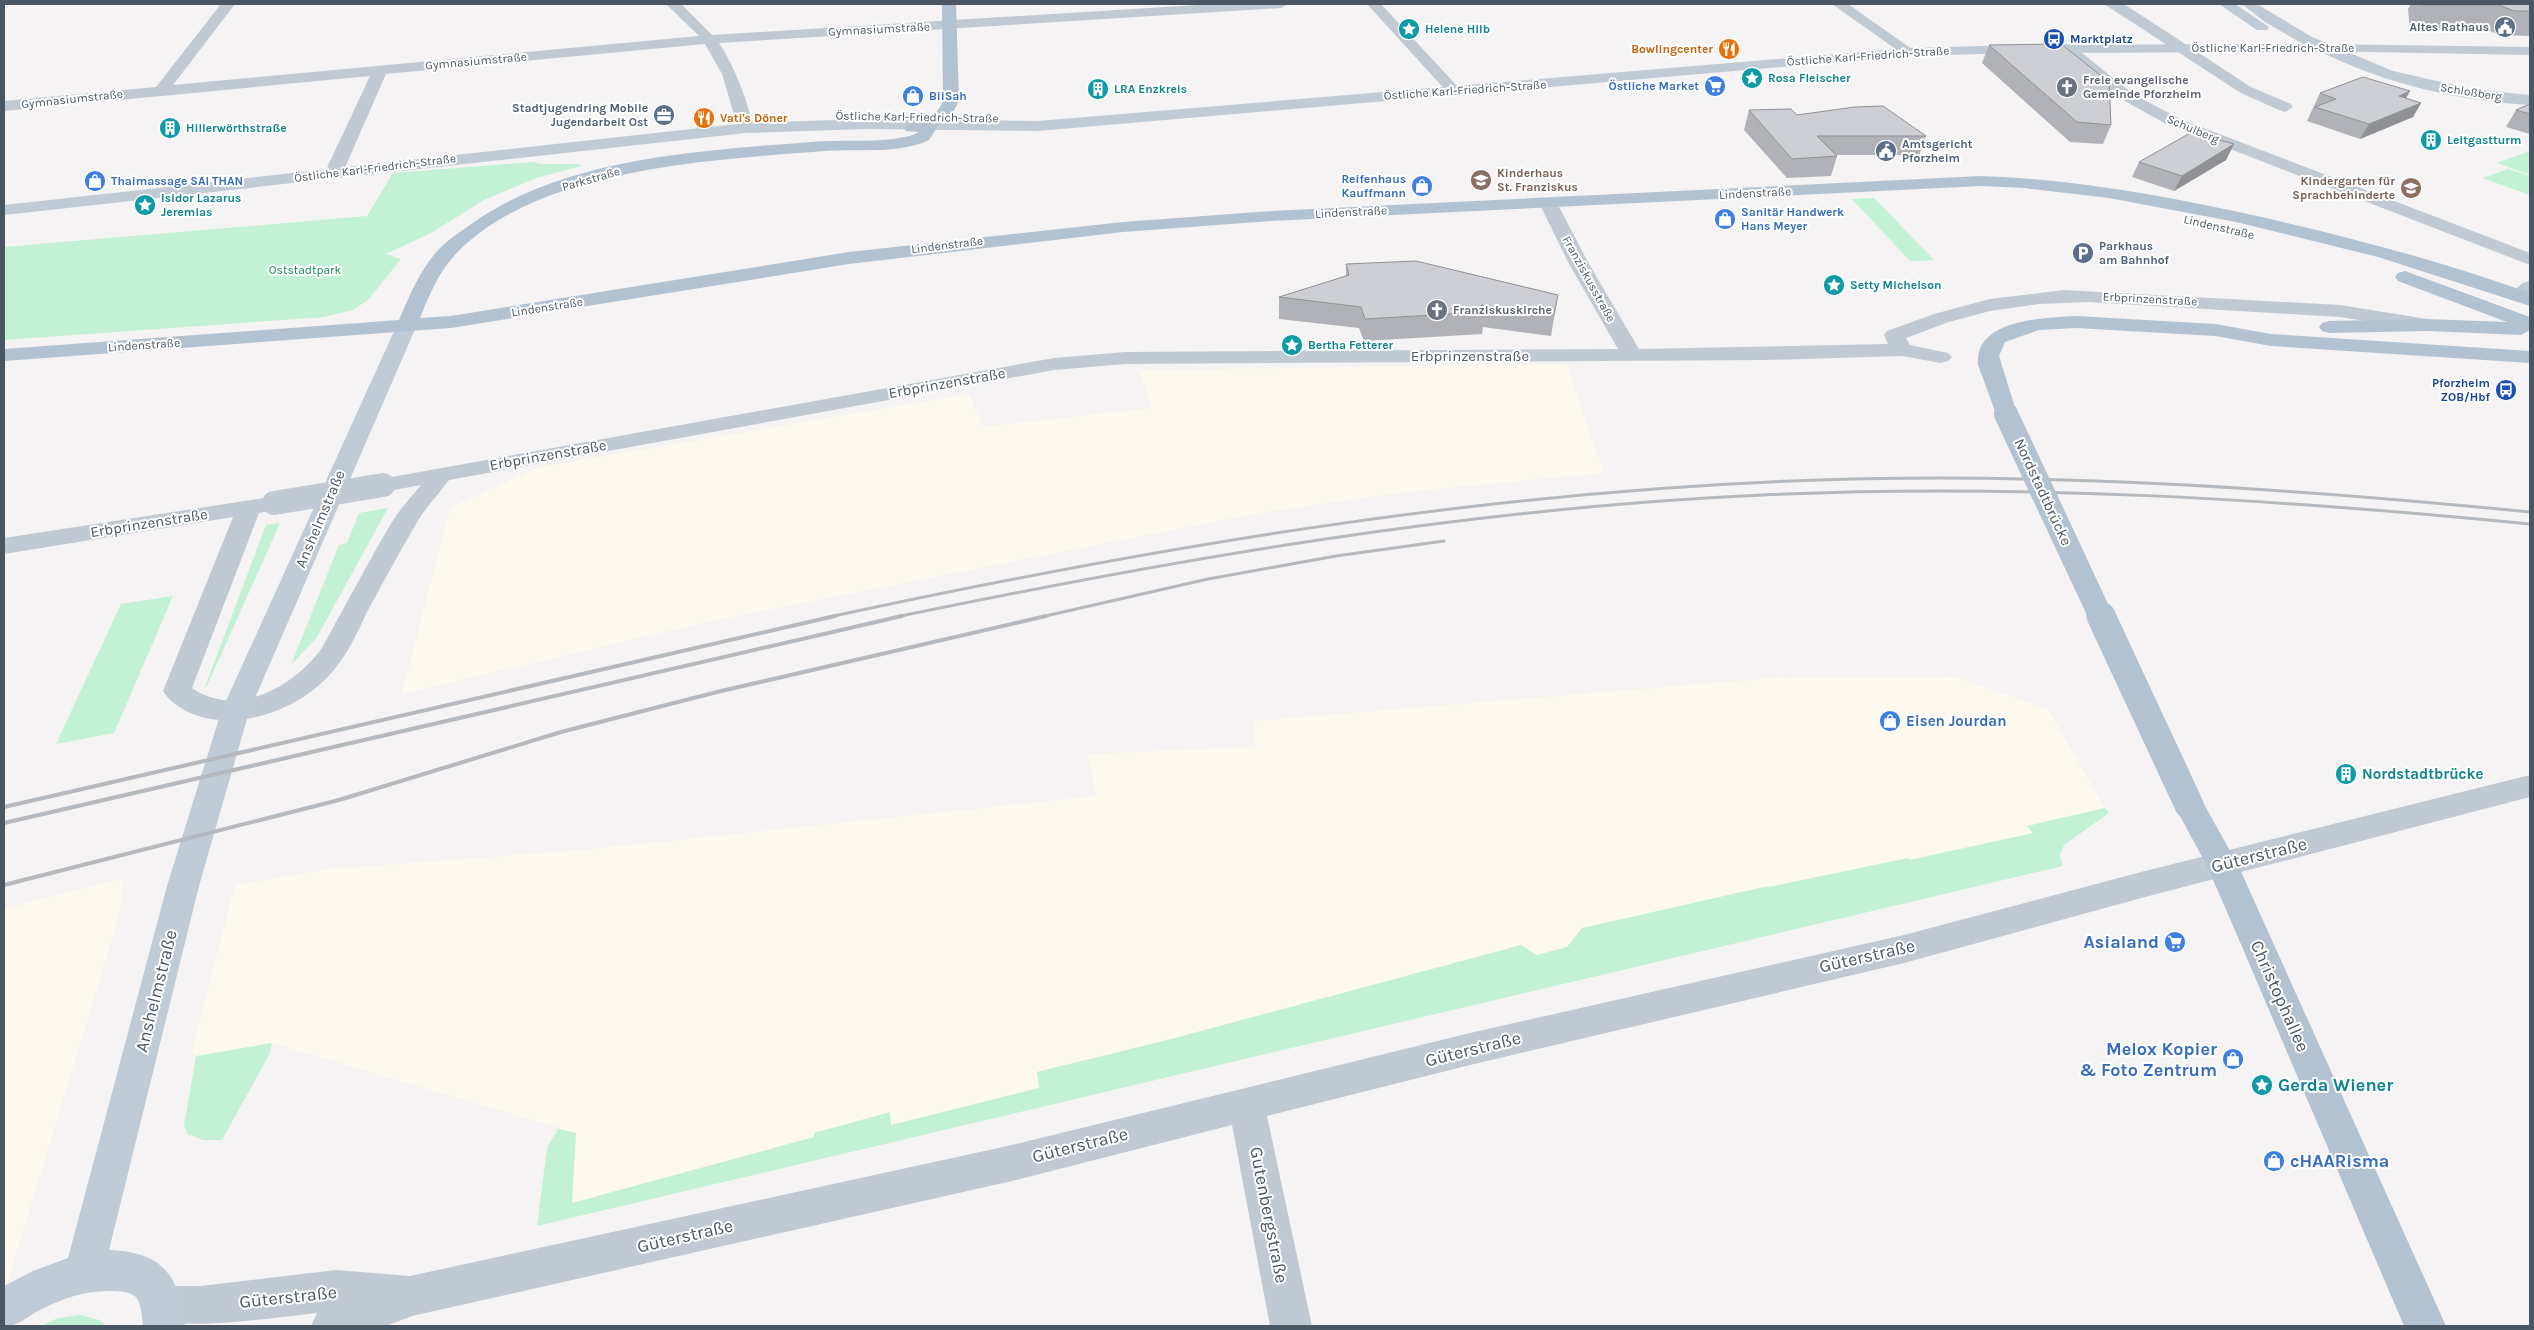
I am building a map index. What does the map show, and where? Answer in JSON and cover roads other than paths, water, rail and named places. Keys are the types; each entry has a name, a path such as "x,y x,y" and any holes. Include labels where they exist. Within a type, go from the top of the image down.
{"main road":[{"name":"Parkstraße","path":"406,327 423,286 433,269 456,243 497,215 542,193 590,178 649,164 837,145 883,144 915,139 926,134 936,121 948,111 952,97 948,24 949,4"},
{"name":"Schloßberg","path":"2226,4 2299,48 2374,77 2412,82 2467,93 2530,100"},
{"path":"2249,4 2322,48"},
{"name":"Östliche Karl-Friedrich-Straße","path":"4,210 334,172 746,128 936,121 990,128 1051,126 1089,120 1909,52 2067,48 2322,48"},
{"name":"Schloßberg","path":"2322,48 2412,82"},
{"name":"Lindenstraße","path":"4,355 406,327 508,314 813,263 994,240 1224,219 1895,187 1928,182 2017,183 2136,198 2342,241 2526,294"},
{"name":"Lindenstraße","path":"1895,187 2049,197 2138,210 2310,249 2445,291 2530,324"},
{"path":"2445,291 2462,300 2479,314 2478,319 2451,326"},
{"name":"Nordstadtbrücke","path":"2189,805 2006,414 1990,374 1988,356 1997,338 2022,328 2039,324 2076,322 2215,330"},
{"path":"2215,330 2259,326 2427,325 2530,329"},
{"name":"Anshelmstraße","path":"84,1272 183,886 235,712 406,327"},
{"path":"2468,353 2450,346 2446,340 2456,332 2477,327"},
{"path":"2215,330 2270,340 2530,357"},
{"name":"Christophallee","path":"2189,805 2222,865 2425,1326"},
{"path":"4,1310 55,1280 84,1272 110,1269 135,1273 151,1282 161,1298 163,1316"}],"street":[{"path":"162,90 228,4"},
{"path":"674,4 711,39 736,86 746,128"},
{"name":"Gymnasiumstraße","path":"4,106 711,39 1281,4"},
{"path":"1374,4 1454,91"},
{"path":"1839,4 1909,52"},
{"path":"2111,4 2122,9 2246,90 2285,107"},
{"name":"Schulberg","path":"2067,48 2128,97 2174,122 2530,259"},
{"name":"Östliche Karl-Friedrich-Straße","path":"2322,48 2530,51"},
{"path":"334,172 380,70"},
{"name":"Franziskusstraße","path":"1548,203 1576,257 1632,355"},
{"name":"Erbprinzenstraße","path":"1902,350 1894,335 1930,320 1973,308 2049,296 2089,296 2340,311 2427,325"},
{"name":"Erbprinzenstraße","path":"4,546 441,475 1054,364 1132,358 1828,353 1902,350 1941,357"},
{"path":"262,505 177,691 197,706 212,711 235,712 255,708 288,692 312,677 321,668 330,656 405,520 441,475"},
{"name":"Güterstraße","path":"332,1326 412,1296 1012,1163 1666,1002 1904,948 2530,786"},
{"name":"Gutenbergstraße","path":"1246,1104 1291,1326"},
{"name":"Güterstraße","path":"163,1316 200,1307 336,1290 359,1290 412,1296"}],"railway":[{"path":"829,617 1067,569 1307,528 1548,498 1670,488 1884,478 2069,480 2253,489 2530,512"},
{"path":"896,617 1111,575 1327,539 1545,511 1763,495 1859,492 2051,492 2339,507 2530,524"},
{"path":"1041,617 1208,579 1336,556 1444,541"},
{"path":"4,807 835,616"},
{"path":"4,823 902,616"},
{"path":"4,885 339,800 561,732 717,692 1046,616"}],"place":[{"name":"Altes Rathaus","path":"2505,27"},
{"name":"Helene Hilb","path":"1409,29"},
{"name":"Marktplatz","path":"2054,39"},
{"name":"Bowlingcenter","path":"1729,49"},
{"name":"Rosa Fleischer","path":"1752,78"},
{"name":"Östliche Market","path":"1715,86"},
{"name":"Freie evangelische Gemeinde Pforzheim","path":"2067,87"},
{"name":"LRA Enzkreis","path":"1098,89"},
{"name":"BiiSah","path":"913,96"},
{"name":"Stadtjugendring Mobile Jugendarbeit Ost","path":"664,115"},
{"name":"Vati's Döner","path":"704,118"},
{"name":"Hillerwörthstraße","path":"170,128"},
{"name":"Leitgastturm","path":"2431,140"},
{"name":"Amtsgericht Pforzheim","path":"1886,151"},
{"name":"Kinderhaus St. Franziskus","path":"1481,180"},
{"name":"Thaimassage SAI THAN","path":"95,181"},
{"name":"Reifenhaus Kauffmann","path":"1422,186"},
{"name":"Kindergarten für Sprachbehinderte","path":"2411,188"},
{"name":"Isidor Lazarus Jeremias","path":"145,205"},
{"name":"Sanitär Handwerk Hans Meyer","path":"1725,219"},
{"name":"Parkhaus am Bahnhof","path":"2083,253"},
{"name":"Setty Michelson","path":"1834,285"},
{"name":"Franziskuskirche","path":"1437,310"},
{"name":"Bertha Fetterer","path":"1292,345"},
{"name":"Pforzheim ZOB/Hbf","path":"2506,390"},
{"name":"Eisen Jourdan","path":"1890,721"},
{"name":"Nordstadtbrücke","path":"2346,774"},
{"name":"Asialand","path":"2175,942"},
{"name":"Melox Kopier & Foto Zentrum","path":"2233,1059"},
{"name":"Gerda Wiener","path":"2262,1085"},
{"name":"cHAARisma","path":"2274,1161"}],"park label":[{"name":"Oststadtpark","path":"305,270"}]}
